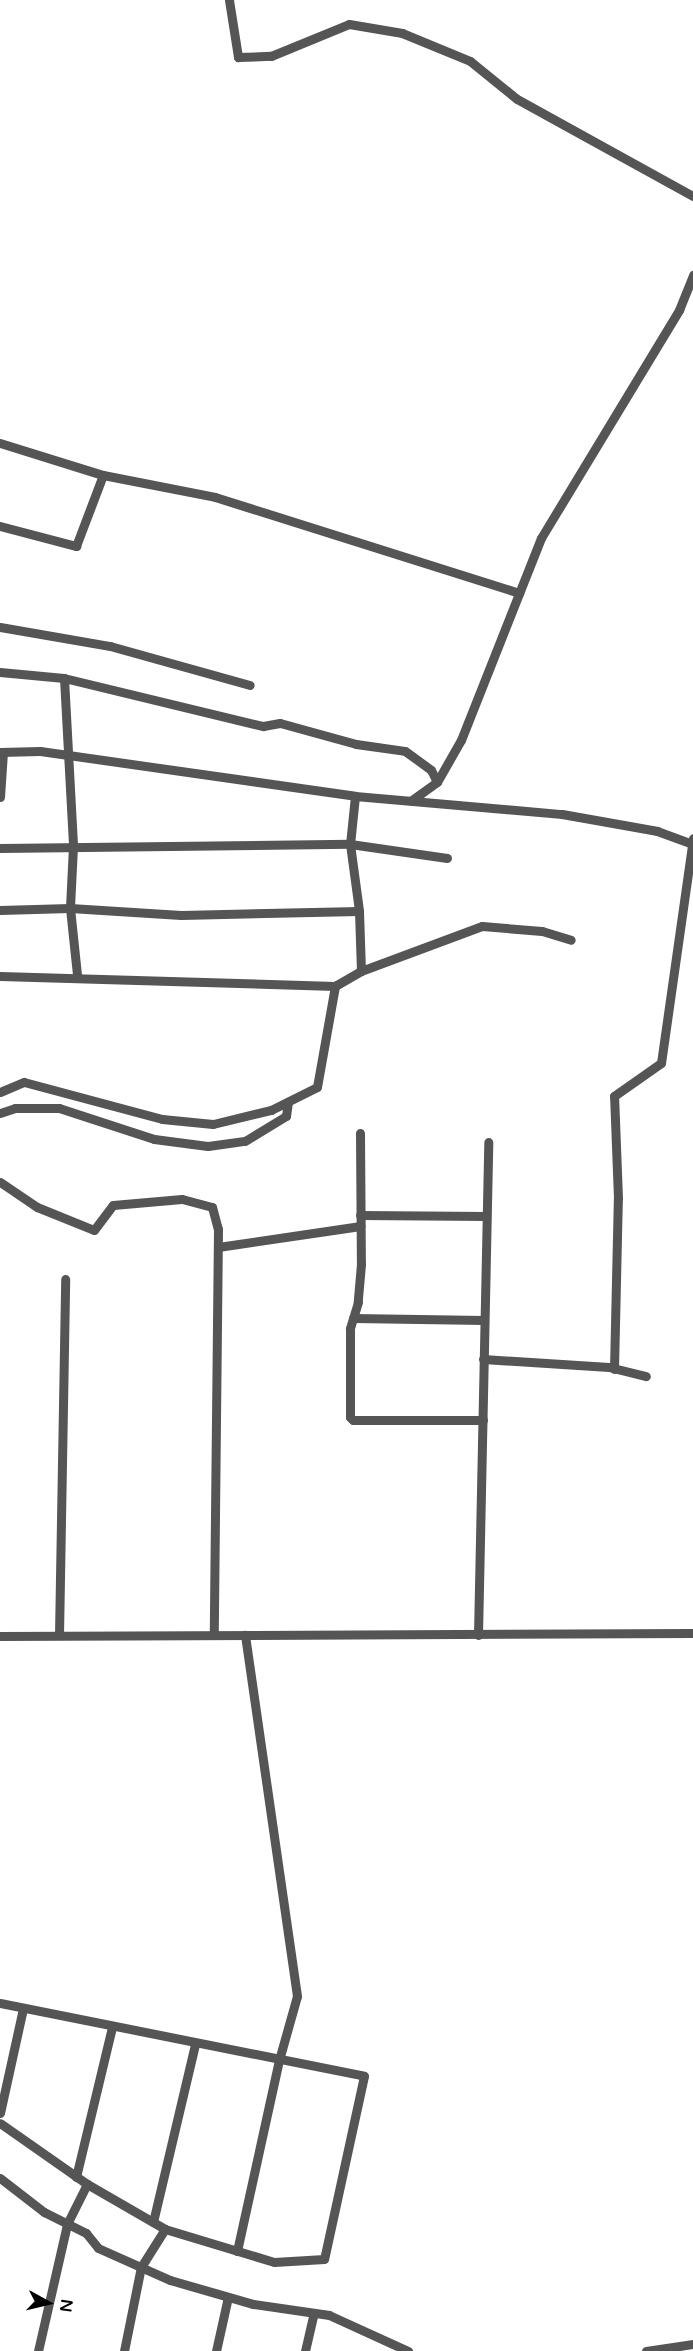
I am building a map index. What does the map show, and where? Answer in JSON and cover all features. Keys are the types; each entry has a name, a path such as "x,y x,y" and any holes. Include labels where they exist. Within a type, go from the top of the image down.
{"street":[{"path":"229,0 238,57 271,56 349,24 402,33 470,61 517,99 693,196"},
{"path":"412,800 437,782 461,740 541,538 679,310 693,274"},
{"path":"0,443 103,475 215,497 519,593"},
{"path":"0,526 76,546 103,475"},
{"path":"0,627 110,646 250,685"},
{"path":"0,672 64,678 263,726 280,723 357,744 405,751 431,770 437,782"},
{"path":"64,678 70,754 73,846 70,908 77,975"},
{"path":"0,797 1,752 70,754 120,765 355,796 562,814 657,831 692,841 661,1063 614,1096 618,1198 614,1369"},
{"path":"355,796 350,844 359,911 361,971"},
{"path":"0,848 350,844 447,858"},
{"path":"0,910 70,908 181,915 359,911"},
{"path":"0,976 77,975 215,984 334,986 361,971 482,926 542,931 571,940"},
{"path":"0,1092 24,1082 162,1119 213,1124 271,1110 317,1087 334,986"},
{"path":"0,1113 15,1108 59,1108 154,1138 208,1146 245,1141 286,1116 288,1101"},
{"path":"360,1133 358,1302 353,1318 349,1412 353,1420 483,1420"},
{"path":"478,1635 488,1142"},
{"path":"0,1182 37,1207 94,1230 113,1205 182,1199 212,1207 218,1247 214,1634"},
{"path":"360,1215 486,1216"},
{"path":"218,1247 360,1226"},
{"path":"59,1635 65,1279"},
{"path":"353,1318 484,1320"},
{"path":"483,1359 614,1369 646,1376"},
{"path":"0,1636 693,1633"},
{"path":"237,2251 279,2060 297,1996 244,1635"},
{"path":"0,2003 195,2044 364,2076 324,2259 274,2262 165,2229 76,2177 0,2123"},
{"path":"0,2113 23,2008"},
{"path":"76,2177 112,2027"},
{"path":"153,2222 195,2044"},
{"path":"0,2178 44,2212 86,2234 98,2248 141,2267 228,2297 329,2315 408,2351"},
{"path":"38,2351 67,2224 87,2184"},
{"path":"124,2351 141,2267 165,2229"},
{"path":"216,2351 228,2297"},
{"path":"305,2351 314,2313"},
{"path":"645,2351 693,2344"}]}
